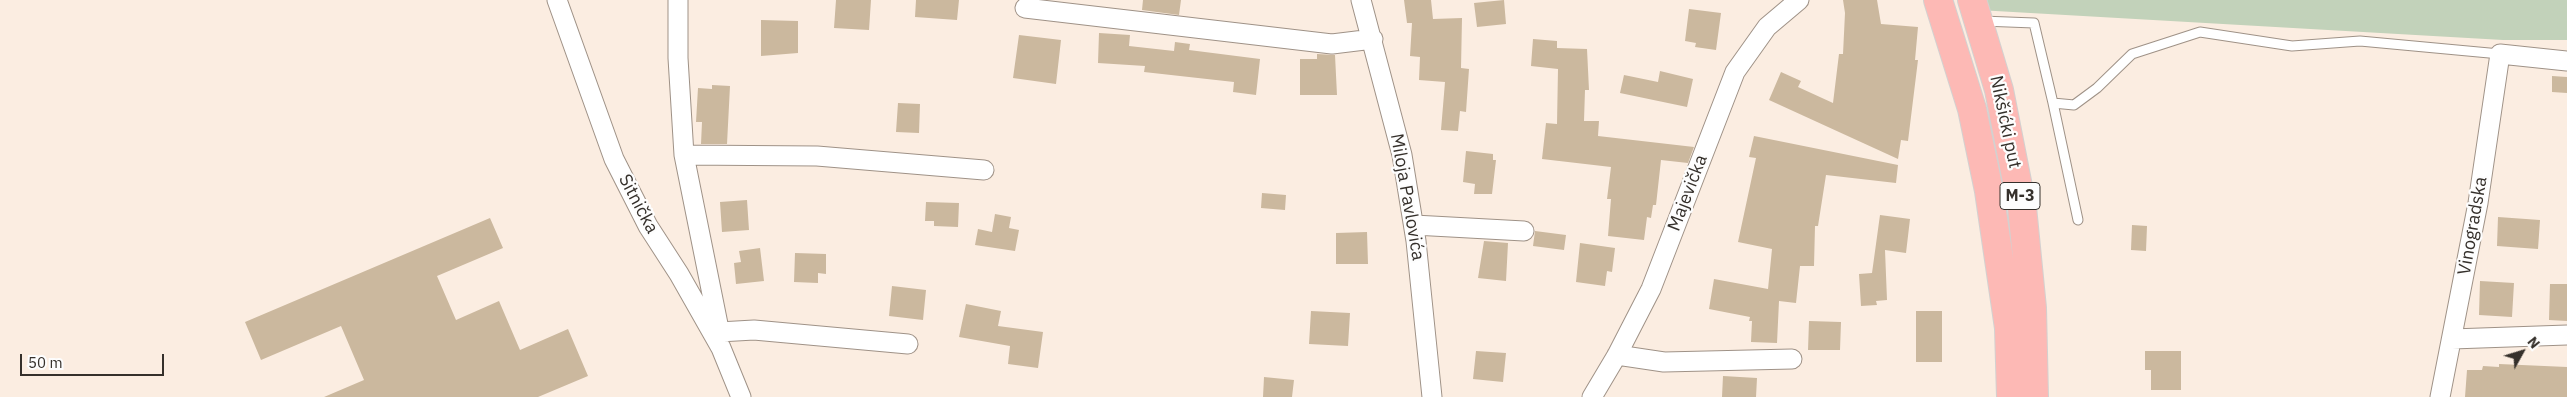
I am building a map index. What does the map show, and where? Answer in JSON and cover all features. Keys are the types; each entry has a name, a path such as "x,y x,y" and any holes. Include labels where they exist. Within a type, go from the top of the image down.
{"main road":[{"path":"1938,0 1972,109 1989,191 2009,328 2011,397"},
{"name":"Nikšićki put","path":"1976,10 2004,111 2022,207 2032,308 2034,397"}],"street":[{"name":"Sitnička","path":"557,0 614,159 648,226 720,340 741,397"},
{"path":"678,0 678,58 684,155 720,340 754,330 908,344"},
{"name":"Miloja Pavlovića","path":"1361,0 1374,39 1402,155 1414,225 1432,397"},
{"name":"Majevička","path":"1592,397 1617,355 1651,289 1735,72 1767,27 1799,0"},
{"path":"1024,8 1332,44 1374,39"},
{"path":"2500,54 2567,61"},
{"name":"Vinogradska","path":"2440,397 2478,203 2500,54"},
{"path":"684,155 817,156 984,170"},
{"path":"1414,225 1524,231"},
{"path":"2452,339 2567,335"},
{"path":"1617,355 1664,362 1792,359"}],"lane":[{"path":"1976,10 2034,24 2054,103 2078,220"},
{"path":"2054,103 2074,105 2097,88 2132,54 2200,32 2292,46 2360,41 2500,54"}],"green space":[{"path":"1974,0 2567,0 2567,40 2503,40 1978,10"}],"building":[{"path":"836,0 871,0 869,30 834,28"},
{"path":"916,0 959,0 957,20 915,17"},
{"path":"1143,0 1181,0 1179,15 1142,10"},
{"path":"1404,0 1431,0 1433,19 1462,18 1461,68 1469,69 1466,112 1460,111 1458,131 1441,130 1445,82 1419,80 1420,57 1410,56 1412,23 1407,23"},
{"path":"1504,0 1506,24 1477,27 1474,3"},
{"path":"1843,0 1877,0 1881,24 1918,27 1915,60 1918,60 1908,141 1901,140 1898,159 1769,100 1781,72 1801,81 1798,87 1833,103 1839,54 1843,54 1845,13"},
{"path":"1689,9 1721,13 1716,50 1695,47 1696,43 1685,41"},
{"path":"761,20 798,21 798,53 761,56"},
{"path":"1099,33 1130,35 1129,46 1174,51 1175,42 1190,44 1189,50 1260,59 1256,95 1233,92 1234,82 1144,72 1145,66 1098,63"},
{"path":"1019,35 1061,40 1056,84 1013,78"},
{"path":"1533,39 1557,41 1557,48 1587,49 1589,90 1585,90 1584,121 1599,121 1598,136 1694,147 1688,163 1661,160 1656,205 1653,205 1651,218 1647,217 1644,240 1608,236 1611,199 1607,199 1611,167 1542,159 1546,123 1557,124 1558,69 1531,66"},
{"path":"1317,54 1335,55 1337,95 1300,95 1300,59 1317,59"},
{"path":"1660,71 1693,79 1687,107 1620,93 1624,75 1658,82"},
{"path":"2552,76 2567,77 2567,93 2552,92"},
{"path":"712,85 730,86 727,144 701,144 702,122 696,122 698,88 712,89"},
{"path":"898,103 920,104 919,133 896,132"},
{"path":"1754,136 1898,165 1896,183 1826,175 1818,226 1815,226 1814,266 1800,266 1796,303 1779,301 1777,343 1751,342 1752,321 1749,321 1750,317 1709,309 1714,279 1768,289 1772,249 1738,242 1756,158 1749,157"},
{"path":"1466,151 1493,154 1493,160 1496,160 1492,194 1474,194 1475,184 1463,182"},
{"path":"1262,193 1286,195 1285,210 1261,208"},
{"path":"747,200 749,230 722,232 720,202"},
{"path":"926,202 959,203 958,227 934,226 934,221 925,221"},
{"path":"995,214 1011,217 1009,228 1019,230 1015,251 975,245 978,229 992,232"},
{"path":"1880,215 1910,219 1906,253 1885,250 1887,300 1876,301 1877,305 1861,306 1859,274 1872,273"},
{"path":"2498,217 2540,220 2538,249 2497,246"},
{"path":"490,218 503,248 437,276 456,320 499,301 520,350 568,329 588,376 538,397 324,397 364,380 341,326 261,360 245,322"},
{"path":"2132,225 2147,226 2146,251 2131,250"},
{"path":"1535,231 1566,235 1564,250 1533,246"},
{"path":"1367,232 1368,264 1336,264 1336,233"},
{"path":"1484,241 1508,243 1506,281 1478,278"},
{"path":"1580,243 1615,248 1612,272 1607,271 1605,286 1576,282"},
{"path":"760,248 764,281 736,284 734,263 741,262 739,251"},
{"path":"795,253 826,254 826,274 818,273 818,283 794,282"},
{"path":"2480,281 2514,283 2512,317 2479,315"},
{"path":"2550,284 2567,284 2567,321 2549,320"},
{"path":"892,286 926,290 923,320 889,316"},
{"path":"966,304 1001,311 998,326 1043,332 1038,368 1008,364 1010,346 959,337"},
{"path":"1311,311 1350,313 1348,346 1309,344"},
{"path":"1916,311 1942,311 1942,362 1916,362"},
{"path":"1809,321 1841,322 1840,350 1808,350"},
{"path":"1476,351 1506,353 1503,382 1473,379"},
{"path":"2145,351 2181,351 2181,390 2151,390 2151,370 2145,370"},
{"path":"2499,364 2567,367 2567,397 2465,397 2467,370 2482,370 2483,366 2499,367"},
{"path":"1723,376 1757,378 1756,397 1722,397"},
{"path":"1264,377 1294,380 1292,397 1263,397"}]}
